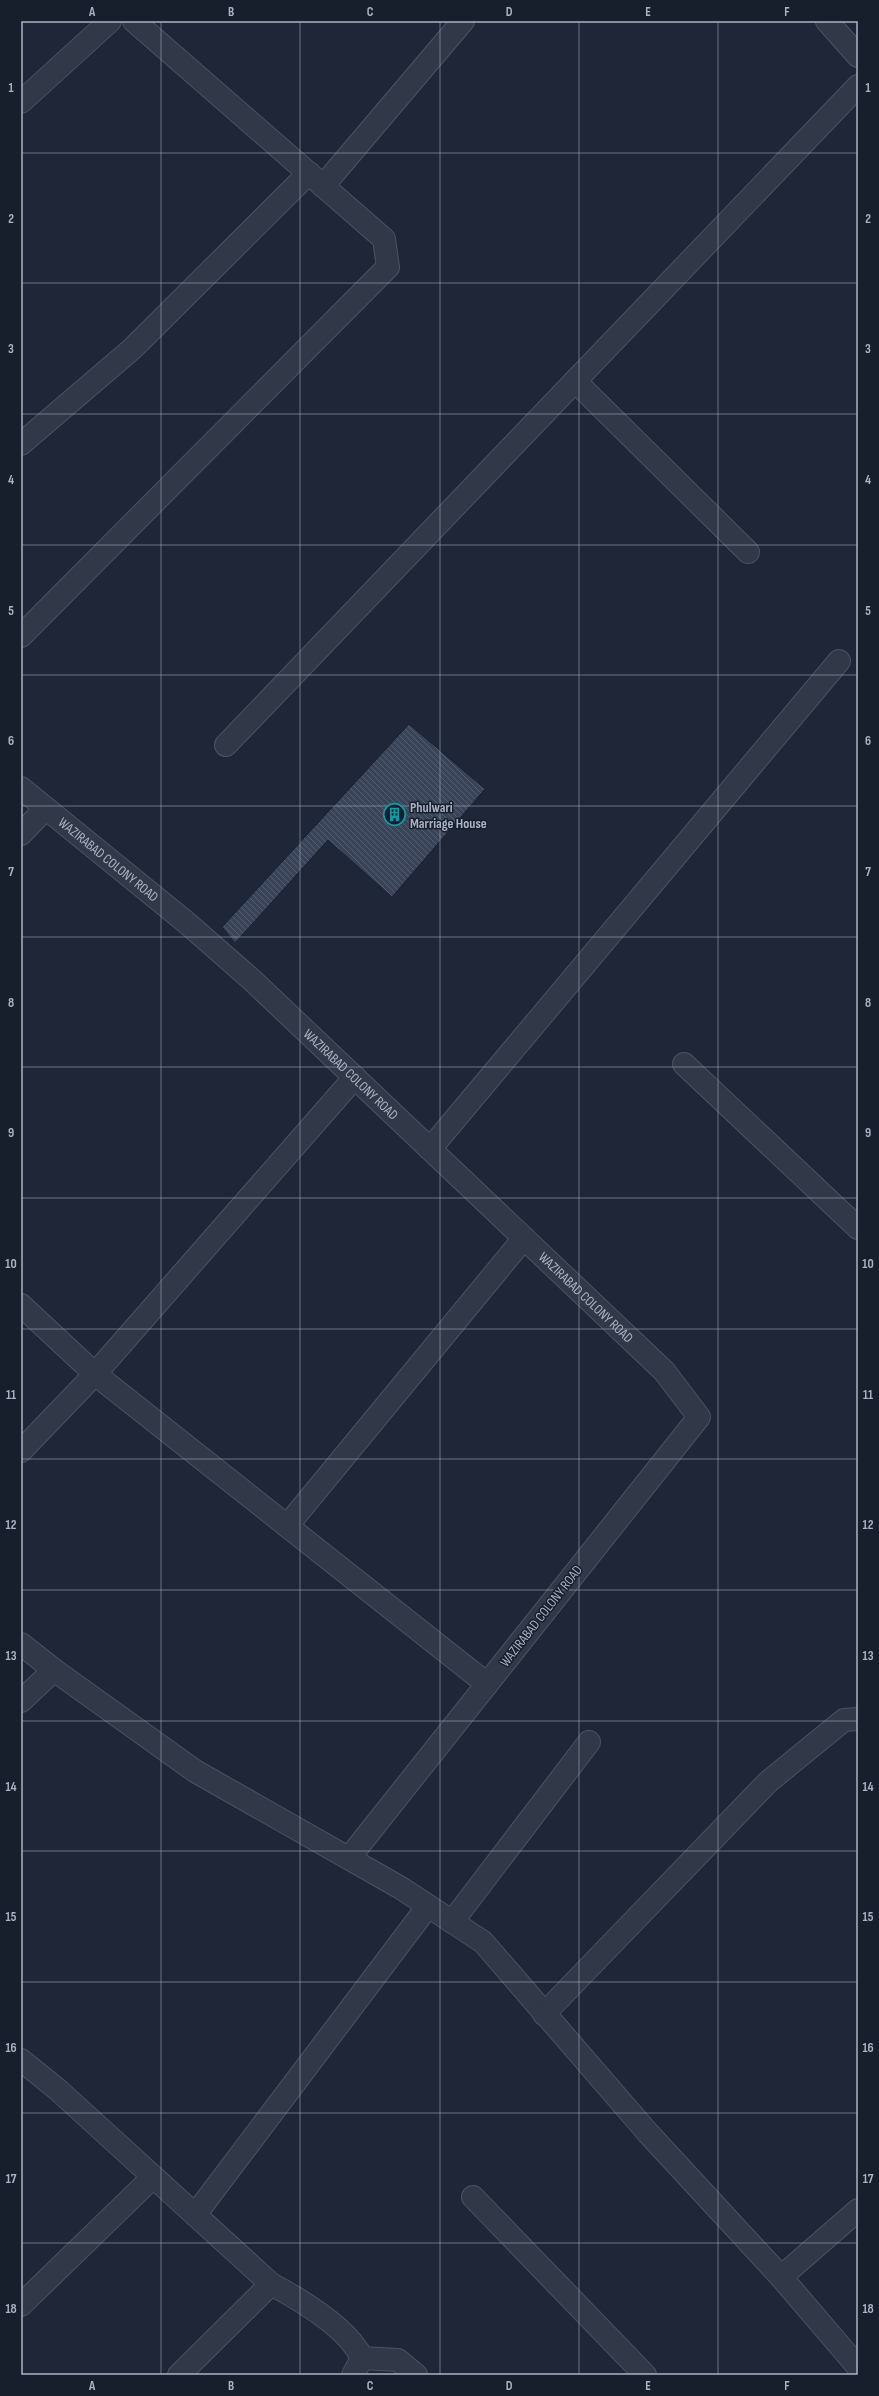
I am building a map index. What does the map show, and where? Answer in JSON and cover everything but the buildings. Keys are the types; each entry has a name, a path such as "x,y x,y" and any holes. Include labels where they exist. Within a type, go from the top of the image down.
{"street":[{"path":"21,102 110,21"},
{"path":"21,636 388,267 384,239 134,21"},
{"path":"21,444 132,349 316,180 463,21"},
{"path":"827,21 858,56"},
{"path":"226,745 858,86"},
{"path":"575,381 748,552"},
{"path":"430,1148 839,661"},
{"name":"WAZIRABAD COLONY ROAD","path":"21,788 187,923 252,980 664,1371 699,1417 348,1858"},
{"path":"21,834 45,809"},
{"path":"684,1064 858,1228"},
{"path":"21,1452 95,1374 355,1077"},
{"path":"287,1526 524,1238"},
{"path":"21,1305 95,1374 487,1684"},
{"path":"21,1644 54,1670 195,1771 401,1888 483,1942 648,2133 781,2277 858,2367"},
{"path":"21,1701 54,1670"},
{"path":"544,2014 768,1782 844,1720 858,1719"},
{"path":"452,1922 589,1742"},
{"path":"195,2215 428,1906"},
{"path":"21,2060 57,2090 271,2284 306,2303 357,2346 357,2366 398,2360 416,2375"},
{"path":"21,2305 153,2177"},
{"path":"472,2198 645,2375"},
{"path":"781,2277 858,2210"},
{"path":"179,2375 271,2284"}],"place":[{"name":"Phulwari Marriage House","path":"395,815"}]}
